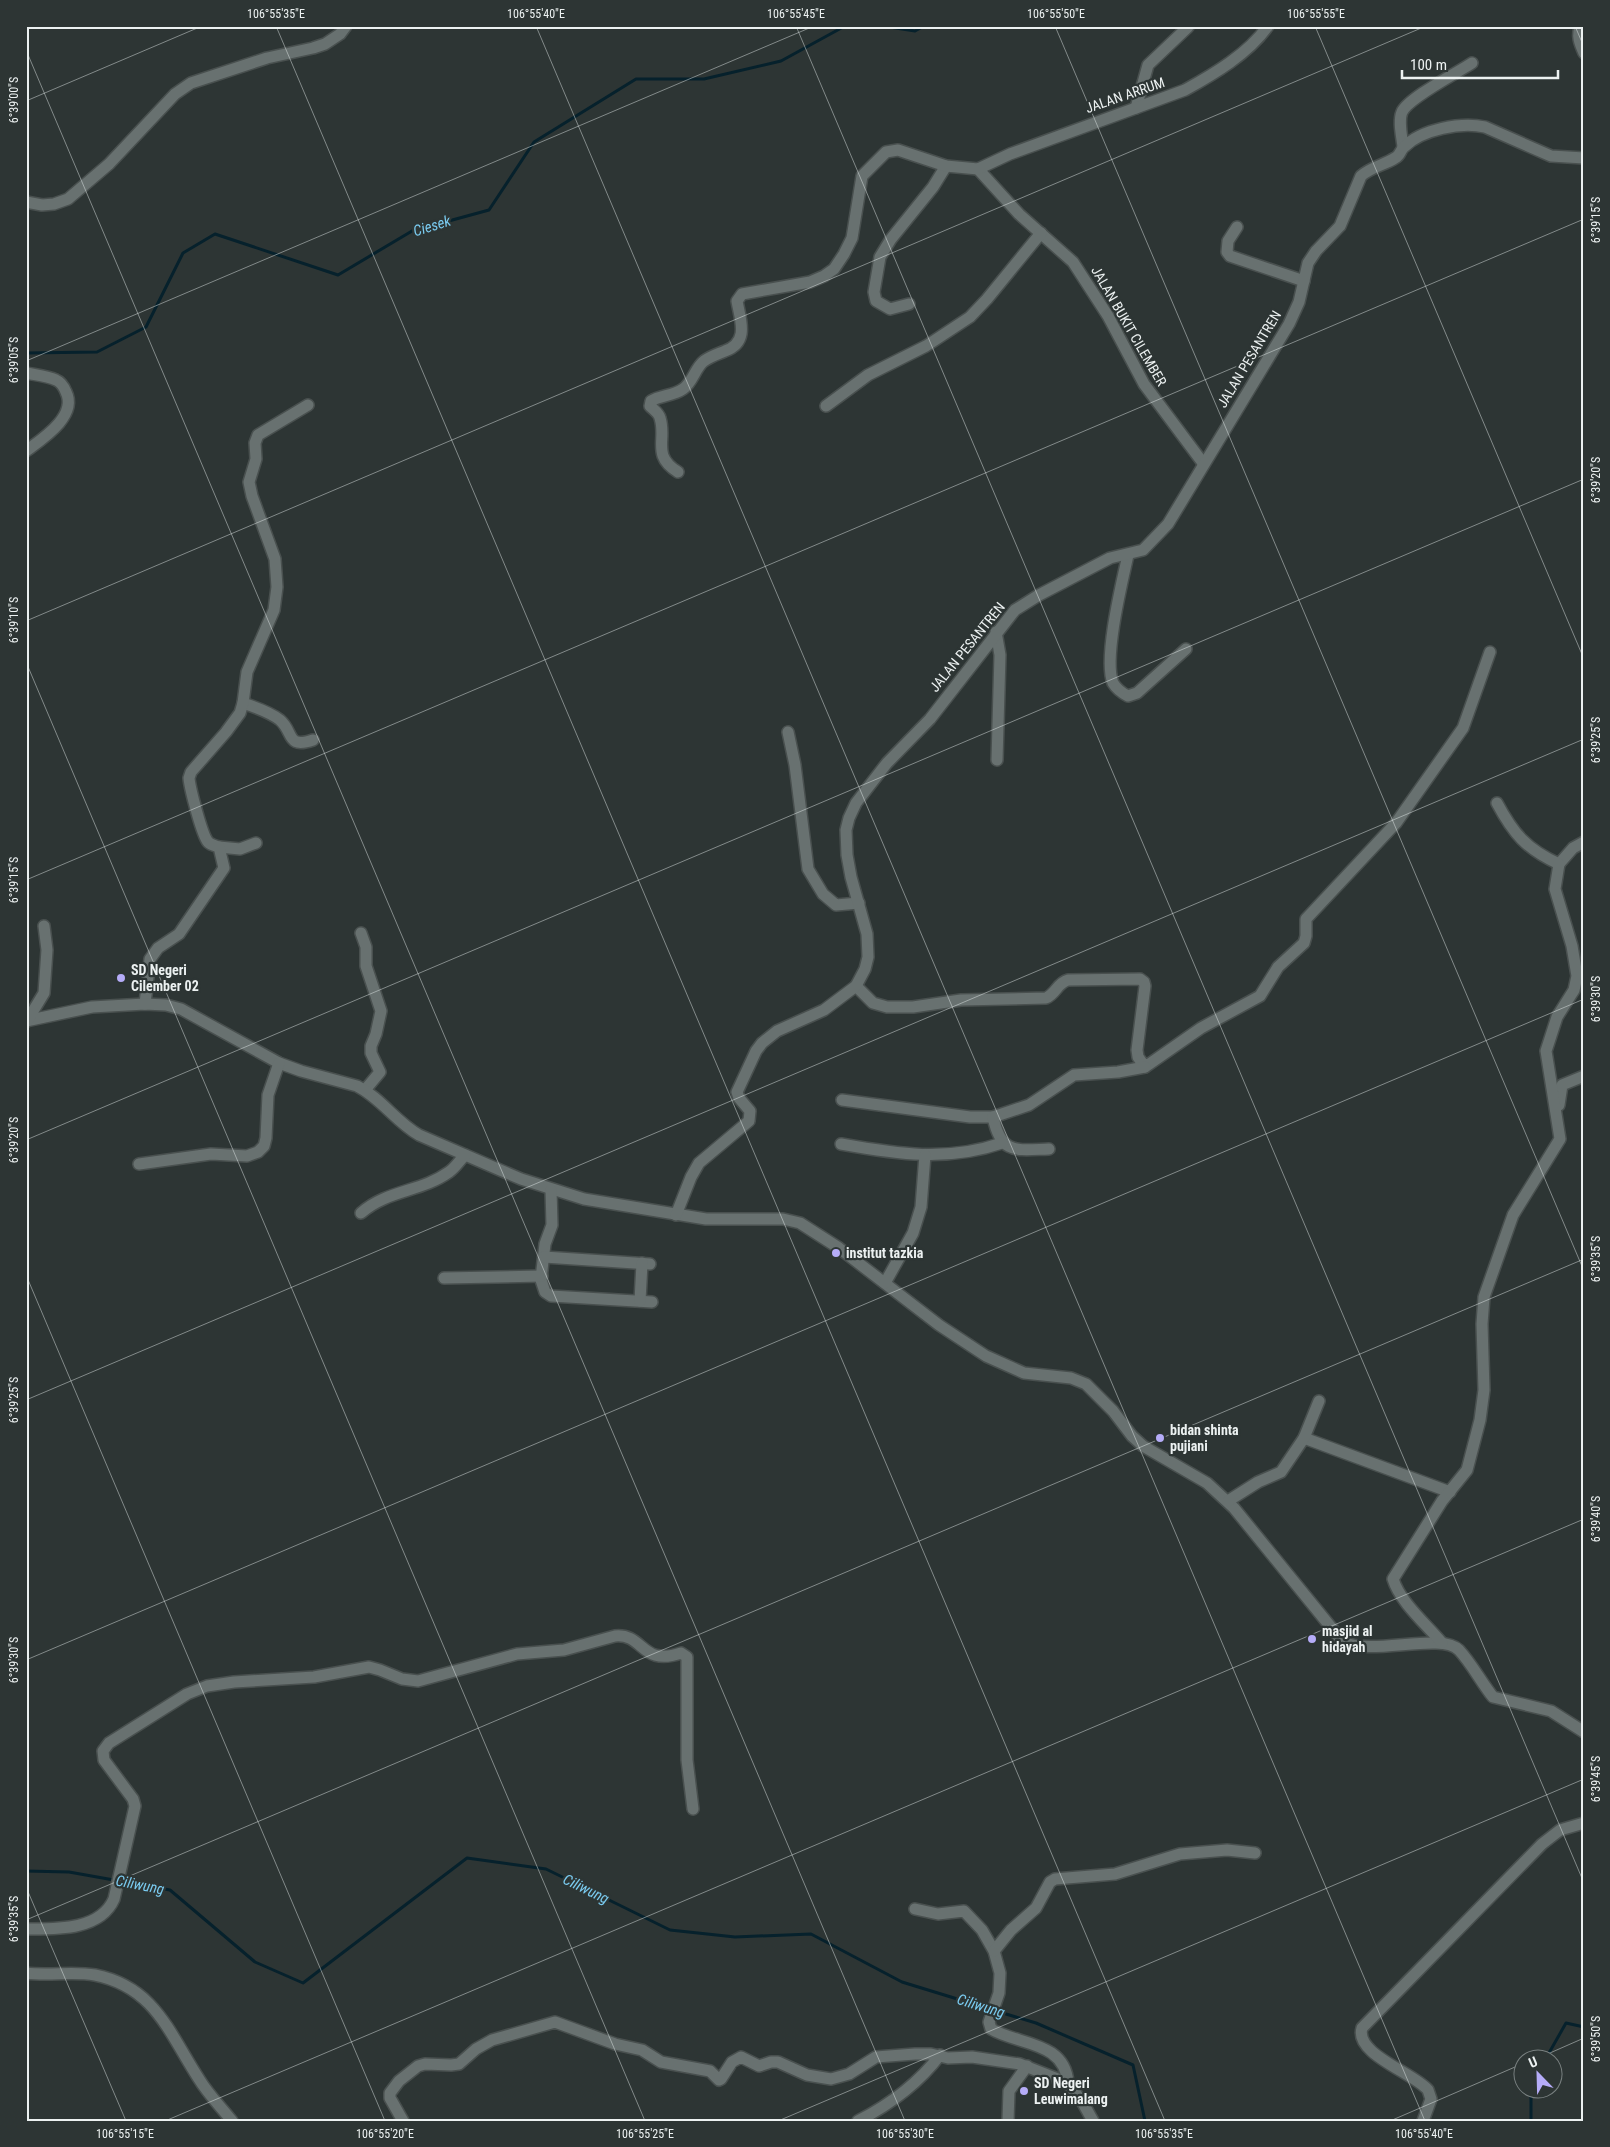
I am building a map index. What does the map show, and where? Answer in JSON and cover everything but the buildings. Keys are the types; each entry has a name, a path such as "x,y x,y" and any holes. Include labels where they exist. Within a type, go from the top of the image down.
{"street":[{"path":"26,202 42,205 54,204 68,199 109,164 175,94 190,83 267,58 319,46 332,40 346,26"},
{"name":"JALAN ARRUM","path":"978,169 1010,154 1178,93 1212,74 1252,44 1268,26"},
{"path":"1581,26 1578,31 1584,53"},
{"path":"1136,108 1148,65 1188,27"},
{"path":"1403,147 1400,117 1405,108 1414,100 1472,63"},
{"name":"JALAN PESANTREN","path":"856,986 865,968 868,951 865,926 846,855 846,830 852,809 887,763 930,719 1015,610 1039,595 1113,557 1128,555 1145,548 1168,524 1203,463 1289,324 1299,302 1306,269 1311,256 1340,226 1360,176 1398,156 1403,147 1441,128 1457,125 1485,127 1552,156 1584,158"},
{"path":"678,472 672,468 664,456 661,447 660,417 651,407 650,402 682,390 690,382 704,361 731,349 736,344 743,329 738,303 740,296 745,293 810,282 834,269 852,238 862,176 884,153 898,150 946,166 978,169"},
{"path":"909,304 890,309 876,301 874,292 877,267 885,247 933,187 946,166"},
{"name":"JALAN BUKIT CILEMBER","path":"978,169 1019,214 1066,253 1082,274 1108,316 1144,384 1203,463"},
{"path":"1237,227 1227,244 1227,252 1230,256 1304,281"},
{"path":"826,406 868,375 938,339 970,316 987,299 1041,233"},
{"path":"26,373 58,381 66,392 69,402 66,414 59,422 26,451"},
{"path":"256,843 240,849 219,847 210,843 206,839 189,778 194,768 240,713 247,672 274,610 277,587 275,559 250,490 249,479 256,459 256,439 268,429 308,405"},
{"path":"1128,555 1118,604 1112,651 1112,676 1115,685 1128,696 1137,693 1186,649"},
{"path":"996,632 1000,655 996,760"},
{"path":"842,1100 970,1117 993,1117 1029,1105 1074,1075 1118,1072 1145,1067 1201,1028 1260,996 1278,967 1302,946 1306,936 1306,919 1396,823 1463,728 1490,652"},
{"path":"243,703 263,710 281,720 291,738 296,742 305,743 313,740"},
{"path":"788,732 795,765 810,875 827,898 836,905 858,903"},
{"path":"1497,803 1514,832 1538,854 1558,864"},
{"path":"1442,1643 1423,1620 1406,1604 1393,1579 1450,1492 1467,1470 1480,1420 1484,1390 1482,1324 1484,1297 1513,1215 1560,1140 1546,1051 1557,1017 1574,990 1577,976 1572,946 1555,889 1558,864 1573,848 1584,842"},
{"path":"145,1004 151,956 158,948 180,934 221,874 224,864 219,847"},
{"path":"27,1021 44,993 47,950 44,926"},
{"path":"362,933 366,948 366,966 381,1011 376,1034 371,1046 371,1054 380,1068 380,1072 365,1090"},
{"path":"676,1215 691,1177 699,1163 749,1121 750,1111 739,1098 737,1092 759,1046 777,1031 821,1012 856,986 868,999 880,1006 914,1007 961,1000 1046,998 1052,996 1061,982 1068,980 1140,979 1144,982 1145,986 1137,1050 1145,1067"},
{"path":"27,1021 83,1008 163,1004 181,1009 279,1062 353,1084 365,1090 414,1132 551,1190 584,1199 676,1215 728,1221 792,1220 839,1248 939,1325 1001,1364 1030,1375 1071,1378 1086,1384 1108,1405 1132,1436 1143,1446 1206,1483 1228,1501 1340,1640 1353,1646 1442,1643 1458,1649 1493,1697 1551,1711 1584,1732"},
{"path":"139,1164 211,1154 247,1156 258,1152 264,1146 266,1138 268,1095 279,1062"},
{"path":"1556,1111 1560,1104 1562,1085 1584,1076"},
{"path":"993,1117 997,1134 1002,1143"},
{"path":"841,1144 882,1152 924,1155 966,1153 1002,1143 1015,1148 1049,1149"},
{"path":"360,1213 390,1194 440,1178 456,1166 465,1155"},
{"path":"885,1283 913,1233 921,1207 924,1155"},
{"path":"544,1257 646,1264 646,1302 551,1296 545,1292 542,1276 544,1257 546,1244 552,1224 551,1190"},
{"path":"444,1278 542,1276"},
{"path":"1228,1501 1258,1482 1281,1472 1304,1438 1319,1401"},
{"path":"1304,1438 1450,1492"},
{"path":"26,1929 48,1929 82,1925 107,1911 114,1899 135,1806 133,1800 104,1760 102,1754 104,1748 195,1689 234,1682 314,1678 369,1667 402,1679 418,1681 518,1654 564,1650 620,1635 632,1640 656,1657 669,1657 681,1653 686,1657 687,1760 693,1809"},
{"path":"1423,2121 1431,2099 1428,2090 1369,2050 1363,2042 1362,2028 1542,1844 1560,1830 1584,1823"},
{"path":"994,1950 1011,1930 1036,1908 1050,1882 1055,1878 1115,1874 1180,1854 1203,1854 1227,1850 1255,1853"},
{"path":"915,1909 938,1914 964,1911 982,1930 994,1950 1000,1973 999,1993 989,2022 993,2031 1029,2042 1050,2053 1067,2069 1068,2083"},
{"path":"26,1973 94,1975 115,1981 139,1994 147,2000 162,2018 199,2080 232,2121"},
{"path":"403,2121 390,2098 390,2092 399,2081 418,2066 425,2064 459,2064 479,2047 492,2040 555,2022 615,2044 642,2050 661,2062 710,2071 720,2080 732,2062 741,2057 759,2066 772,2061 781,2062 803,2074 831,2079 849,2074 876,2058 926,2053 948,2058 982,2058 1027,2066 1068,2083 1083,2103 1093,2121"},
{"path":"858,2121 893,2101 923,2076 940,2056"},
{"path":"1008,2121 1009,2091 1027,2066"}],"waterway":[{"name":"Ciesek","path":"26,353 97,352 146,327 183,253 215,234 338,275 412,231 489,210 534,142 636,79 704,79 781,61 845,26"},
{"name":"Ciesek","path":"883,26 915,31 924,26"},
{"name":"Ciliwung","path":"26,1871 69,1872 170,1890 255,1962 303,1983 467,1858 546,1869 670,1930 735,1937 811,1934 902,1982 990,2009"},
{"name":"Ciliwung","path":"996,2011 1036,2023 1133,2065 1145,2121"},
{"name":"Ciliwung","path":"1551,2050 1566,2023 1584,2027"},
{"name":"Ciliwung","path":"1531,2100 1531,2121"}],"place":[{"name":"SD Negeri Cilember 02","path":"121,978"},
{"name":"institut tazkia","path":"836,1253"},
{"name":"bidan shinta pujiani","path":"1160,1438"},
{"name":"masjid al hidayah","path":"1312,1639"},
{"name":"SD Negeri Leuwimalang","path":"1024,2091"}]}
